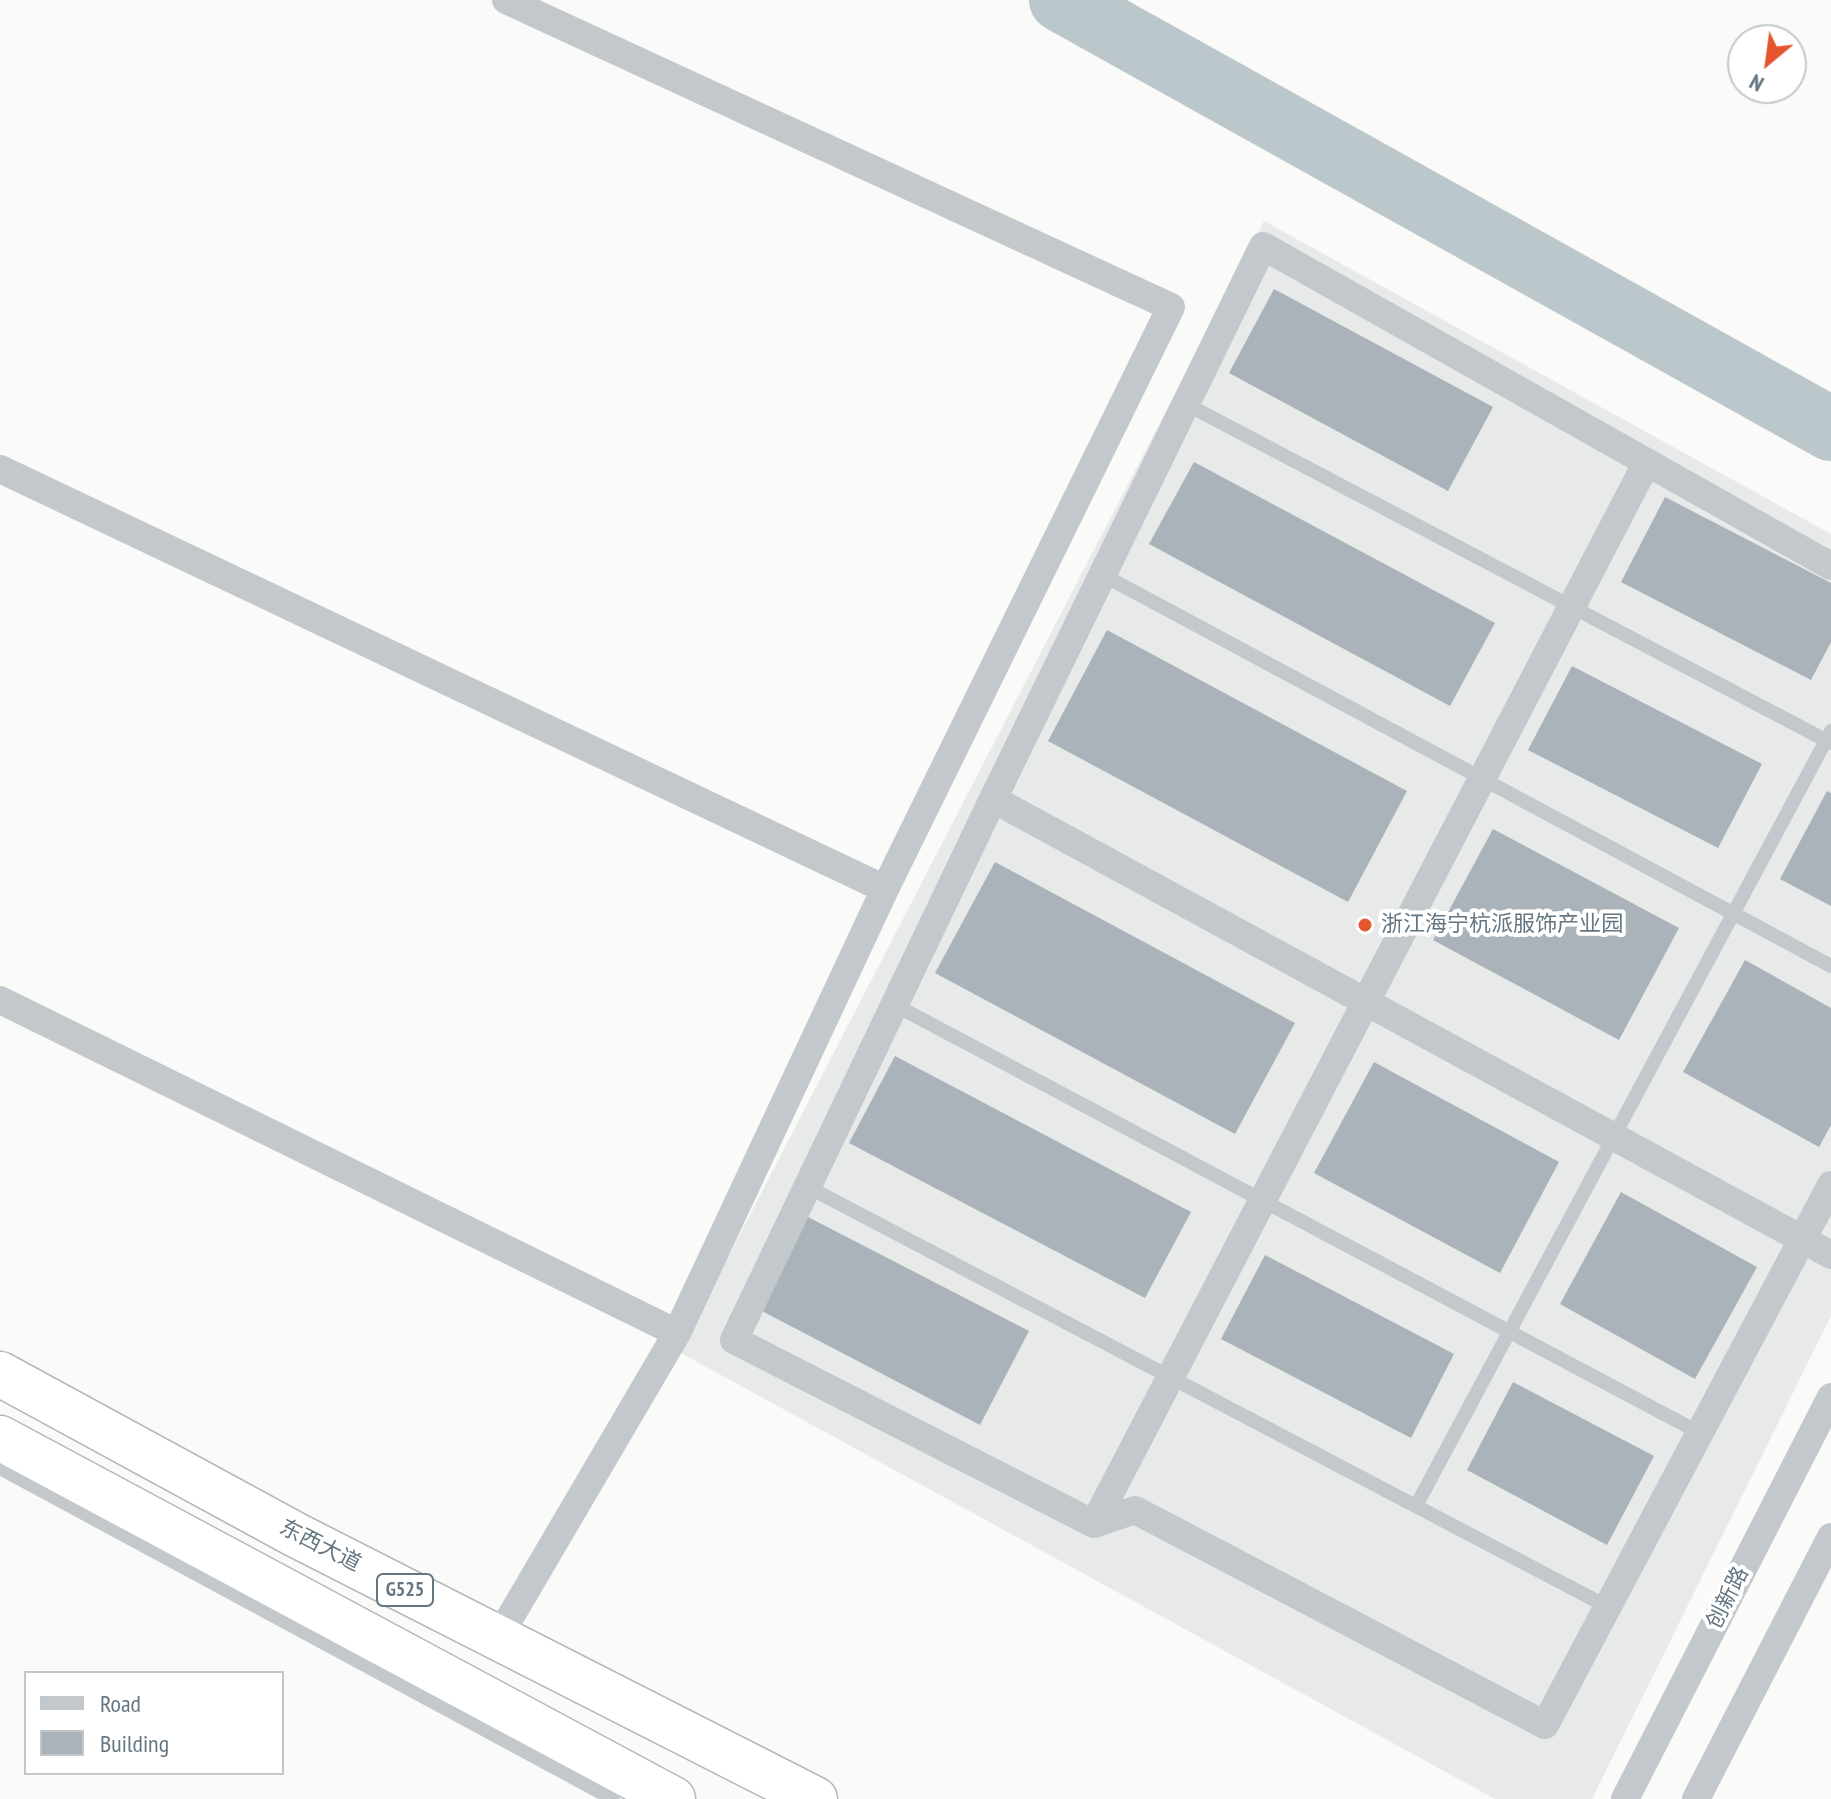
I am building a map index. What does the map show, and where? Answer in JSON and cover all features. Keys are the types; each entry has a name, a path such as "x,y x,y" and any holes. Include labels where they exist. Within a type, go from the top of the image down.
{"highway":[{"name":"东西大道","path":"0,1374 296,1535 815,1799"},
{"name":"G525","path":"0,1438 673,1799"}],"street":[{"path":"498,1638 677,1333 885,889 1171,307 506,0"},
{"path":"1831,566 1263,246 734,1340 1094,1524 1135,1510 1545,1725 1831,1185"},
{"path":"1094,1524 1647,462"},
{"path":"0,469 885,889"},
{"path":"993,799 1831,1255"},
{"path":"0,1000 677,1333"},
{"name":"创新路","path":"1625,1799 1831,1397"},
{"path":"1696,1799 1831,1537"}],"lane":[{"path":"1186,404 1571,607 1829,738 1416,1506"},
{"path":"1103,575 1831,966"},
{"path":"895,1005 1700,1433"},
{"path":"808,1187 1608,1607"},
{"path":"0,1468 613,1799"}],"shaded area":[{"name":"浙江海宁杭派服饰产业园","path":"1264,221 1831,534 1831,1316 1592,1799 1495,1799 679,1352"}],"building":[{"path":"1274,289 1493,407 1448,491 1229,373"},
{"path":"1194,462 1495,623 1450,706 1149,544"},
{"path":"1665,497 1831,583 1831,642 1811,680 1621,582"},
{"path":"1107,630 1407,791 1348,902 1048,741"},
{"path":"1572,666 1762,764 1718,848 1528,750"},
{"path":"1827,791 1831,793 1831,906 1780,879"},
{"path":"1493,829 1679,928 1619,1040 1433,940"},
{"path":"995,862 1295,1023 1235,1134 935,973"},
{"path":"1745,960 1831,1008 1831,1125 1819,1147 1683,1072"},
{"path":"895,1056 1191,1212 1145,1298 849,1143"},
{"path":"1374,1062 1559,1162 1500,1273 1314,1173"},
{"path":"1621,1192 1757,1267 1695,1379 1560,1304"},
{"path":"808,1217 1029,1331 980,1425 760,1310"},
{"path":"1265,1255 1454,1354 1411,1438 1221,1339"},
{"path":"1513,1382 1654,1456 1607,1545 1467,1470"}],"waterway":[{"path":"1061,0 1831,429"}],"place":[{"name":"浙江海宁杭派服饰产业园","path":"1365,925"}]}
